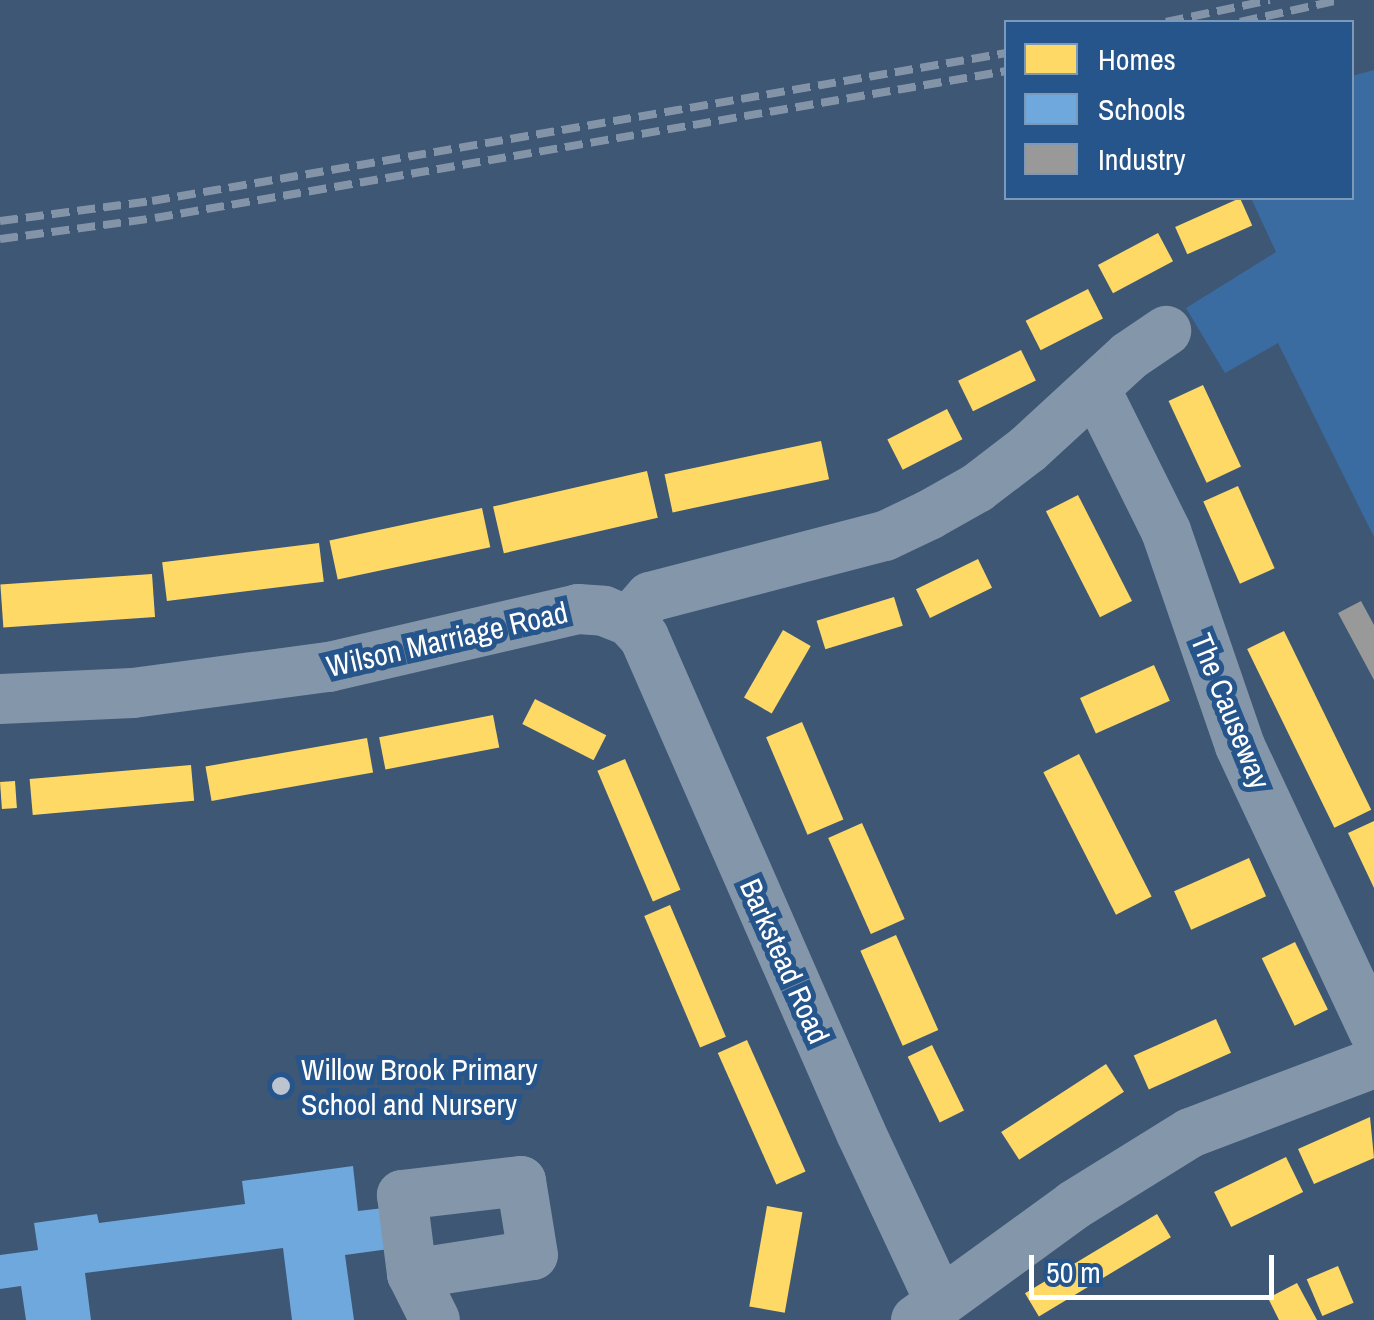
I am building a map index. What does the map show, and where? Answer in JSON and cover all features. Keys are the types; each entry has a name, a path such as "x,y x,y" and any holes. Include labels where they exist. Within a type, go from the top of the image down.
{"street":[{"path":"629,621 650,597 885,536 929,515 1003,468 1128,356 1166,331"},
{"name":"The Causeway","path":"1095,388 1166,531 1240,746 1374,1032"},
{"name":"Wilson Marriage Road","path":"0,699 133,693 329,667 578,609 604,611 629,621"},
{"name":"Barkstead Road","path":"629,621 644,638 861,1133 928,1311"},
{"path":"928,1311 1074,1205 1190,1133 1374,1064"},
{"path":"412,1274 434,1320"}],"shaded area":[{"path":"1374,70 1374,537 1278,343 1225,373 1186,308 1276,252 1252,200 1354,200 1354,75"}],"building: Homes":[{"path":"1241,200 1252,225 1187,254 1175,227"},
{"path":"1158,233 1173,261 1113,293 1098,265"},
{"path":"1088,289 1103,318 1041,350 1026,321"},
{"path":"1021,350 1036,381 973,411 958,381"},
{"path":"1203,385 1241,467 1207,483 1169,401"},
{"path":"947,409 962,439 903,470 887,439"},
{"path":"821,441 829,479 673,512 664,474"},
{"path":"647,471 658,518 504,553 493,507"},
{"path":"1238,486 1275,568 1240,584 1203,501"},
{"path":"1078,495 1132,601 1100,617 1046,511"},
{"path":"482,508 490,547 338,580 329,540"},
{"path":"319,543 324,582 167,601 162,562"},
{"path":"978,559 992,588 930,618 916,589"},
{"path":"152,574 155,617 3,627 0,585"},
{"path":"894,597 903,626 825,649 817,621"},
{"path":"783,630 811,646 772,714 744,698"},
{"path":"1284,631 1371,810 1334,828 1247,649"},
{"path":"1154,665 1170,701 1096,734 1080,698"},
{"path":"535,699 606,735 594,760 522,724"},
{"path":"493,715 499,747 385,770 379,737"},
{"path":"802,722 843,820 808,835 766,737"},
{"path":"367,738 373,772 212,801 205,766"},
{"path":"1079,754 1152,897 1116,915 1043,772"},
{"path":"625,759 680,890 653,901 597,771"},
{"path":"191,765 194,801 33,815 30,779"},
{"path":"15,781 17,808 2,809 0,782"},
{"path":"1374,821 1374,888 1348,833"},
{"path":"862,823 905,919 871,934 828,838"},
{"path":"1249,858 1266,896 1191,930 1174,891"},
{"path":"670,905 726,1037 700,1048 644,916"},
{"path":"896,935 938,1030 903,1046 860,951"},
{"path":"1295,942 1328,1009 1295,1026 1262,958"},
{"path":"1216,1019 1231,1053 1149,1089 1134,1056"},
{"path":"747,1040 806,1172 776,1185 718,1053"},
{"path":"932,1045 964,1111 940,1122 908,1057"},
{"path":"1106,1064 1124,1092 1019,1160 1001,1132"},
{"path":"1370,1117 1374,1158 1314,1184 1298,1149"},
{"path":"1286,1157 1303,1192 1231,1227 1214,1192"},
{"path":"767,1206 802,1212 785,1313 749,1306"},
{"path":"1157,1214 1171,1237 1039,1316 1025,1293"},
{"path":"1338,1266 1354,1303 1322,1316 1307,1279"},
{"path":"1297,1283 1317,1320 1279,1320 1268,1298"}],"building: Schools":[{"path":"353,1166 358,1211 384,1208 389,1249 345,1255 354,1320 292,1320 283,1248 85,1273 91,1320 26,1320 21,1286 0,1289 0,1255 38,1250 34,1223 97,1214 99,1223 245,1204 242,1181"}],"building: Industry":[{"path":"1361,601 1374,625 1374,680 1338,613"}],"railway":[{"path":"1175,20 1270,0"},
{"path":"1249,20 1339,0"},
{"path":"0,221 152,201 1004,53"},
{"path":"0,239 155,218 1004,71"}],"place":[{"name":"Willow Brook Primary School and Nursery","path":"281,1086"}]}
